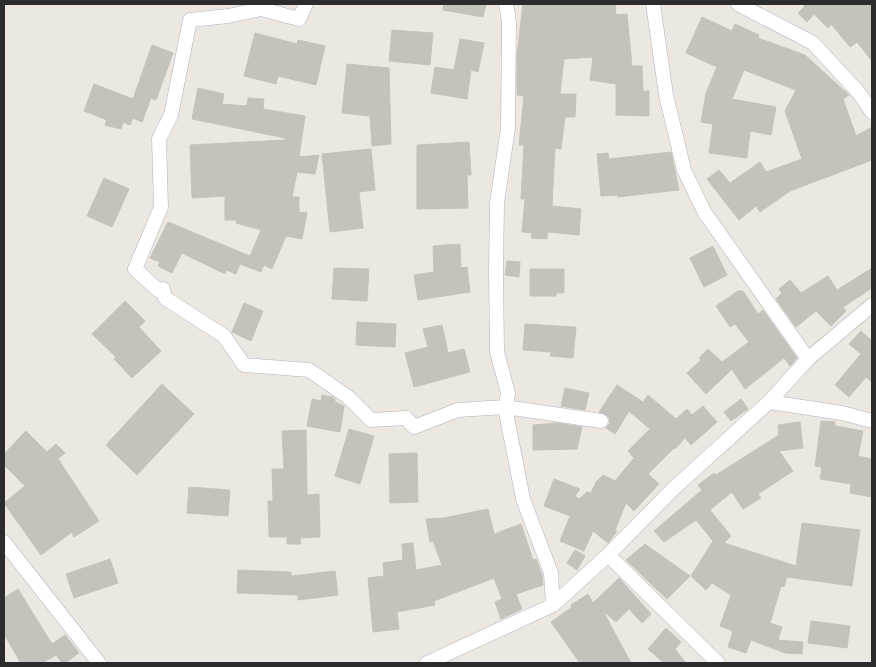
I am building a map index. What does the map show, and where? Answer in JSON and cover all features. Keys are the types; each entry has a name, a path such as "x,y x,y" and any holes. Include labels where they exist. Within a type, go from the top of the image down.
{"street":[{"path":"306,4 299,19 261,9 228,16 190,20 171,115 159,138 161,207 135,269 158,290 163,289 165,298 224,336 244,365 309,370 348,397 371,420 406,418 414,427 458,410 505,407 601,421"},
{"path":"506,4 509,22 508,128 497,203 498,352 508,393 505,407 523,499 551,573 553,605"},
{"path":"652,4 666,94 684,170 705,213 808,360"},
{"path":"738,4 812,43 859,93 872,112"},
{"path":"427,663 553,605 608,555 673,489 769,402 808,360 872,305"},
{"path":"769,402 842,413 872,421"},
{"path":"4,542 99,663"},
{"path":"608,555 718,663"}],"building":[{"path":"444,4 486,4 483,17 443,10"},
{"path":"523,4 615,4 616,15 627,14 632,66 642,66 643,91 649,91 649,116 616,115 616,84 590,80 593,57 564,59 560,94 576,94 575,117 565,117 561,149 555,148 552,206 581,209 579,235 548,232 547,239 531,238 532,233 522,232 525,199 521,199 524,145 519,145 524,96 517,95 517,55"},
{"path":"803,4 872,4 872,61 857,42 850,47 831,24 828,28 814,14 807,22 798,13 805,6"},
{"path":"702,17 732,31 735,24 759,35 758,38 805,55 849,95 843,99 856,136 872,127 872,160 790,191 760,212 756,206 739,220 707,179 719,170 730,183 760,162 766,172 802,159 785,111 796,90 744,70 732,99 776,107 771,135 750,131 747,158 709,153 713,124 701,122 706,93 717,67 686,53"},
{"path":"392,30 433,33 430,65 389,61"},
{"path":"255,33 297,44 298,40 325,46 316,85 278,76 276,84 244,76"},
{"path":"460,39 484,43 478,72 471,70 467,99 431,93 435,67 454,70"},
{"path":"152,45 173,53 156,100 151,98 142,122 133,118 130,125 123,122 121,129 105,125 107,120 84,111 94,84 133,99"},
{"path":"347,64 389,68 391,144 372,146 370,116 342,113"},
{"path":"198,88 224,94 222,104 247,106 248,98 264,99 263,109 305,116 299,157 319,155 315,174 297,172 292,197 299,197 299,212 307,213 302,239 286,236 272,269 264,265 261,272 240,264 236,274 226,270 225,274 182,253 172,273 158,266 160,262 150,258 168,222 250,256 261,230 236,223 237,220 225,220 225,196 192,198 190,145 285,140 285,138 192,119"},
{"path":"469,142 471,175 467,175 468,208 417,209 417,145"},
{"path":"371,149 375,190 359,192 363,228 330,232 322,154"},
{"path":"671,152 679,190 618,197 618,195 601,196 597,154 608,153 609,159"},
{"path":"104,178 129,189 112,227 87,216"},
{"path":"460,244 461,268 467,267 470,292 418,300 414,275 434,272 433,246"},
{"path":"713,246 727,275 704,287 690,258"},
{"path":"507,261 520,262 519,277 505,275"},
{"path":"334,268 369,269 367,301 332,299"},
{"path":"872,268 872,288 843,307 846,311 831,326 816,311 796,327 776,299 782,293 779,289 790,280 801,293 828,276 837,290"},
{"path":"530,269 564,269 564,293 556,293 556,296 530,296"},
{"path":"738,291 743,291 758,314 763,310 797,358 790,366 784,358 745,389 732,369 706,394 687,373 701,360 699,358 708,349 722,362 749,342 735,324 730,327 716,306"},
{"path":"125,301 145,321 139,327 161,351 132,378 114,359 116,357 92,334"},
{"path":"244,303 263,311 251,341 232,332"},
{"path":"357,322 396,324 395,347 356,345"},
{"path":"525,324 576,327 573,358 550,356 551,352 523,350"},
{"path":"442,325 448,353 464,349 470,372 414,387 405,353 428,347 423,329"},
{"path":"861,331 871,340 872,338 872,382 866,377 849,397 835,385 861,354 849,344"},
{"path":"162,384 194,414 137,475 106,445"},
{"path":"617,385 643,402 648,395 676,419 687,409 692,415 703,406 717,422 691,445 685,438 674,448 648,474 659,484 634,511 626,503 615,530 617,531 608,543 593,531 584,551 560,541 570,516 544,506 554,479 580,489 575,496 579,499 587,492 591,493 596,482 603,475 615,481 634,458 628,451 650,429 629,411 615,434 606,428 610,423 609,417 599,412"},
{"path":"565,388 589,393 585,410 561,406"},
{"path":"322,395 332,397 335,399 335,402 344,406 340,432 307,426 312,399 321,401"},
{"path":"741,399 748,409 731,421 724,412"},
{"path":"821,421 835,422 835,426 863,431 858,456 872,459 872,497 850,493 851,484 820,479 822,467 815,466"},
{"path":"800,422 803,448 779,451 793,471 758,494 761,498 743,509 732,492 710,510 731,536 724,543 796,566 802,523 860,530 852,586 787,577 784,587 781,586 770,623 782,627 778,640 803,642 802,654 785,653 751,640 746,653 728,647 733,631 720,626 731,595 712,583 706,590 691,576 713,541 696,520 664,542 654,531 702,490 698,485 714,473 716,475 779,435 778,425"},
{"path":"557,423 582,427 577,449 533,450 533,425"},
{"path":"349,429 374,436 360,484 335,476"},
{"path":"306,430 307,495 319,494 320,537 300,538 301,544 287,544 287,537 269,537 268,501 273,501 272,469 284,469 282,431"},
{"path":"26,431 47,452 56,444 65,453 58,459 99,521 74,537 72,532 41,555 4,503 25,486 4,465 4,454"},
{"path":"417,453 418,502 390,503 389,454"},
{"path":"189,487 230,490 228,516 187,513"},
{"path":"488,509 494,534 521,524 533,560 536,559 542,575 543,585 516,594 522,609 501,619 495,602 502,599 494,578 434,601 435,605 397,612 399,629 373,632 368,578 384,576 383,563 403,560 402,544 413,543 416,570 442,565 433,541 430,542 426,519 444,518"},
{"path":"645,544 690,576 667,599 626,560"},
{"path":"575,550 585,556 577,570 567,563"},
{"path":"110,559 118,583 74,598 66,574"},
{"path":"238,570 291,572 291,576 335,571 338,595 298,600 298,595 237,593"},
{"path":"619,578 651,614 642,623 629,609 616,622 603,611 631,663 580,663 551,622 588,594 593,603"},
{"path":"18,589 52,644 65,635 79,653 65,663 62,663 56,655 42,663 21,663 4,634 4,598"},
{"path":"811,621 850,626 847,648 808,643"},
{"path":"666,628 681,642 675,649 686,663 664,663 648,649"}]}
